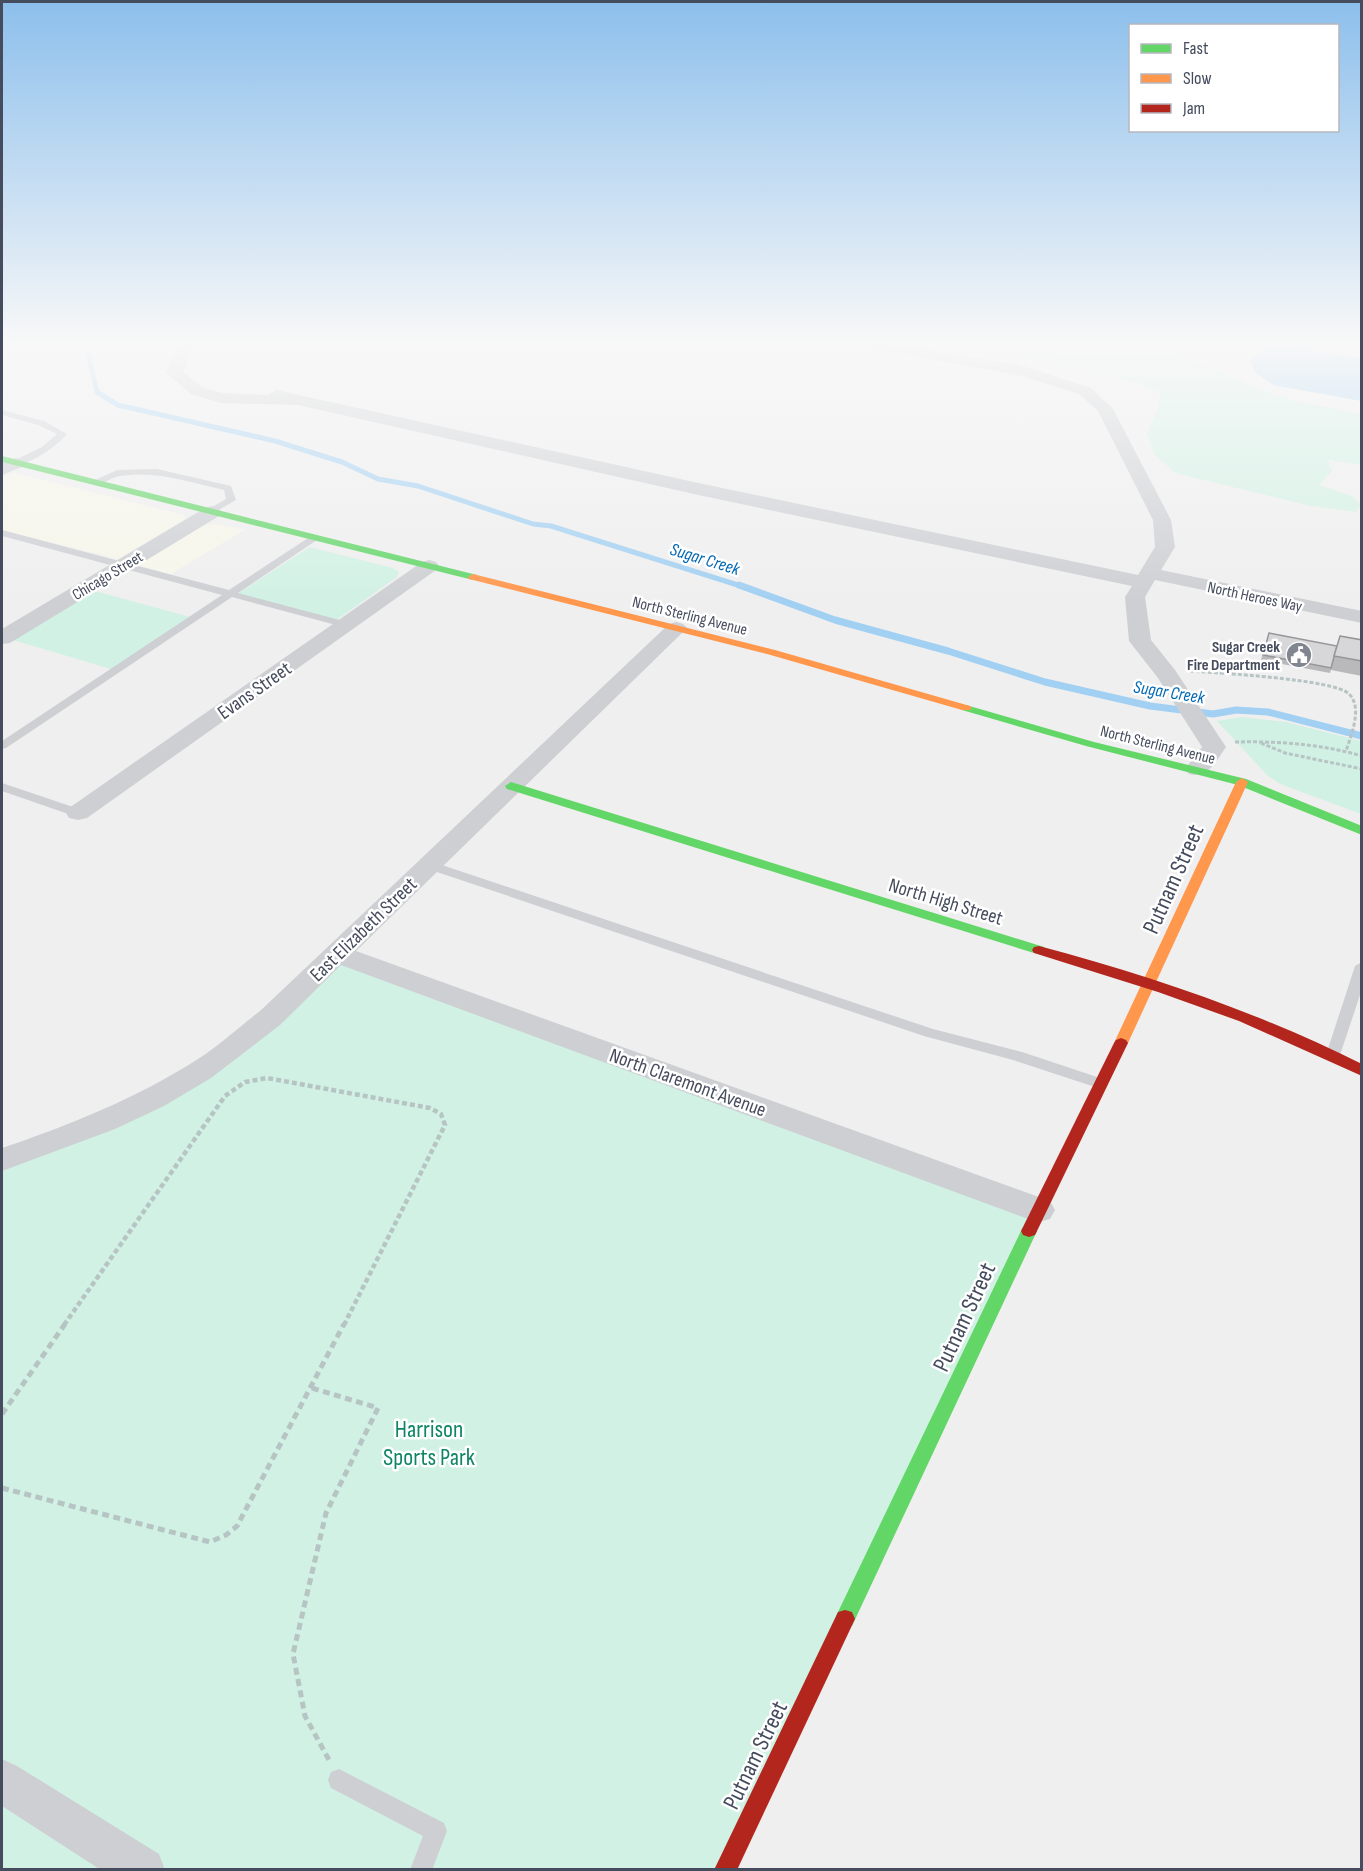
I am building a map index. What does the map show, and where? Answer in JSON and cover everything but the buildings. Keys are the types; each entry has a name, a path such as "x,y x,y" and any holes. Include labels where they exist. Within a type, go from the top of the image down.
{"street":[{"name":"North Heroes Way","path":"426,428 703,490 1146,578 1362,617"},
{"path":"1115,428 1162,520 1165,546 1135,597 1140,641 1174,672 1205,735 1214,747 1197,770"},
{"name":"North Sterling Avenue","path":"6,464 94,483 771,652 1090,744 1242,782 1362,831"},
{"name":"Chicago Street","path":"2,638 211,512"},
{"name":"Evans Street","path":"78,813 429,566"},
{"name":"East Elizabeth Street","path":"2,1160 62,1140 131,1110 203,1070 270,1018 676,628"},
{"name":"Putnam Street","path":"725,1869 1039,1210 1150,984 1242,782"},
{"name":"North High Street","path":"512,786 1150,984 1230,1011 1333,1055 1362,1071"},
{"name":"North Claremont Avenue","path":"337,954 1039,1210"},
{"path":"2,1781 142,1869"}],"lane":[{"path":"6,464 45,449 63,434 52,428"},
{"path":"94,483 117,472 157,472 228,488 231,500 211,512"},
{"path":"2,533 346,625"},
{"path":"2,546 18,537"},
{"path":"2,746 314,538"},
{"path":"2,787 78,813"},
{"path":"430,865 929,1033 1017,1056 1101,1084"},
{"path":"1333,1055 1362,966"},
{"path":"339,1780 436,1832 421,1869"}],"path":[{"path":"1174,672 1336,686 1345,689 1350,694 1357,710 1347,749"},
{"path":"1231,742 1347,749 1362,756"},
{"path":"1258,742 1285,753 1362,768"},
{"path":"2,1414 225,1096 245,1082 267,1078 430,1108 441,1114 445,1125 312,1388 237,1526 226,1535 210,1542 2,1488"},
{"path":"312,1388 378,1408 326,1513 293,1654 305,1716 339,1780"}],"shaded area":[{"path":"14,473 184,515 185,519 118,559 2,530 2,476"},
{"path":"216,524 244,530 171,574 137,565 204,525"}],"green space":[{"path":"1149,428 1361,428 1361,465 1328,460 1332,471 1319,485 1352,496 1361,505 1356,512 1311,506 1175,473 1154,454 1147,433"},
{"path":"310,547 393,568 399,572 397,577 335,621 237,594"},
{"path":"95,591 190,617 111,669 13,640"},
{"path":"1241,717 1286,722 1361,741 1361,814 1280,784 1267,775 1217,721"},
{"name":"Harrison Sports Park","path":"337,954 1039,1210 725,1869 2,1870 2,1160 62,1140 203,1070"}],"waterway":[{"name":"Sugar Creek","path":"220,428 275,441 342,462 378,479 418,486 533,524 551,526 744,587"},
{"name":"Sugar Creek","path":"739,585 835,620 948,651 1045,682 1150,706 1213,714 1236,710 1268,712 1362,736"}],"traffic: fast":[{"path":"2,459 473,577"},
{"path":"966,708 1090,744 1242,782 1362,831"},
{"path":"511,786 1039,950"},
{"path":"845,1619 1029,1231"}],"traffic: slow":[{"path":"473,577 771,652 966,708"},
{"path":"1121,1043 1242,782"}],"traffic: jam":[{"path":"1039,950 1204,1003 1284,1034 1362,1071"},
{"path":"1029,1231 1121,1043"},
{"path":"725,1870 845,1619"}],"place":[{"name":"Sugar Creek Fire Department","path":"1299,655"}]}
